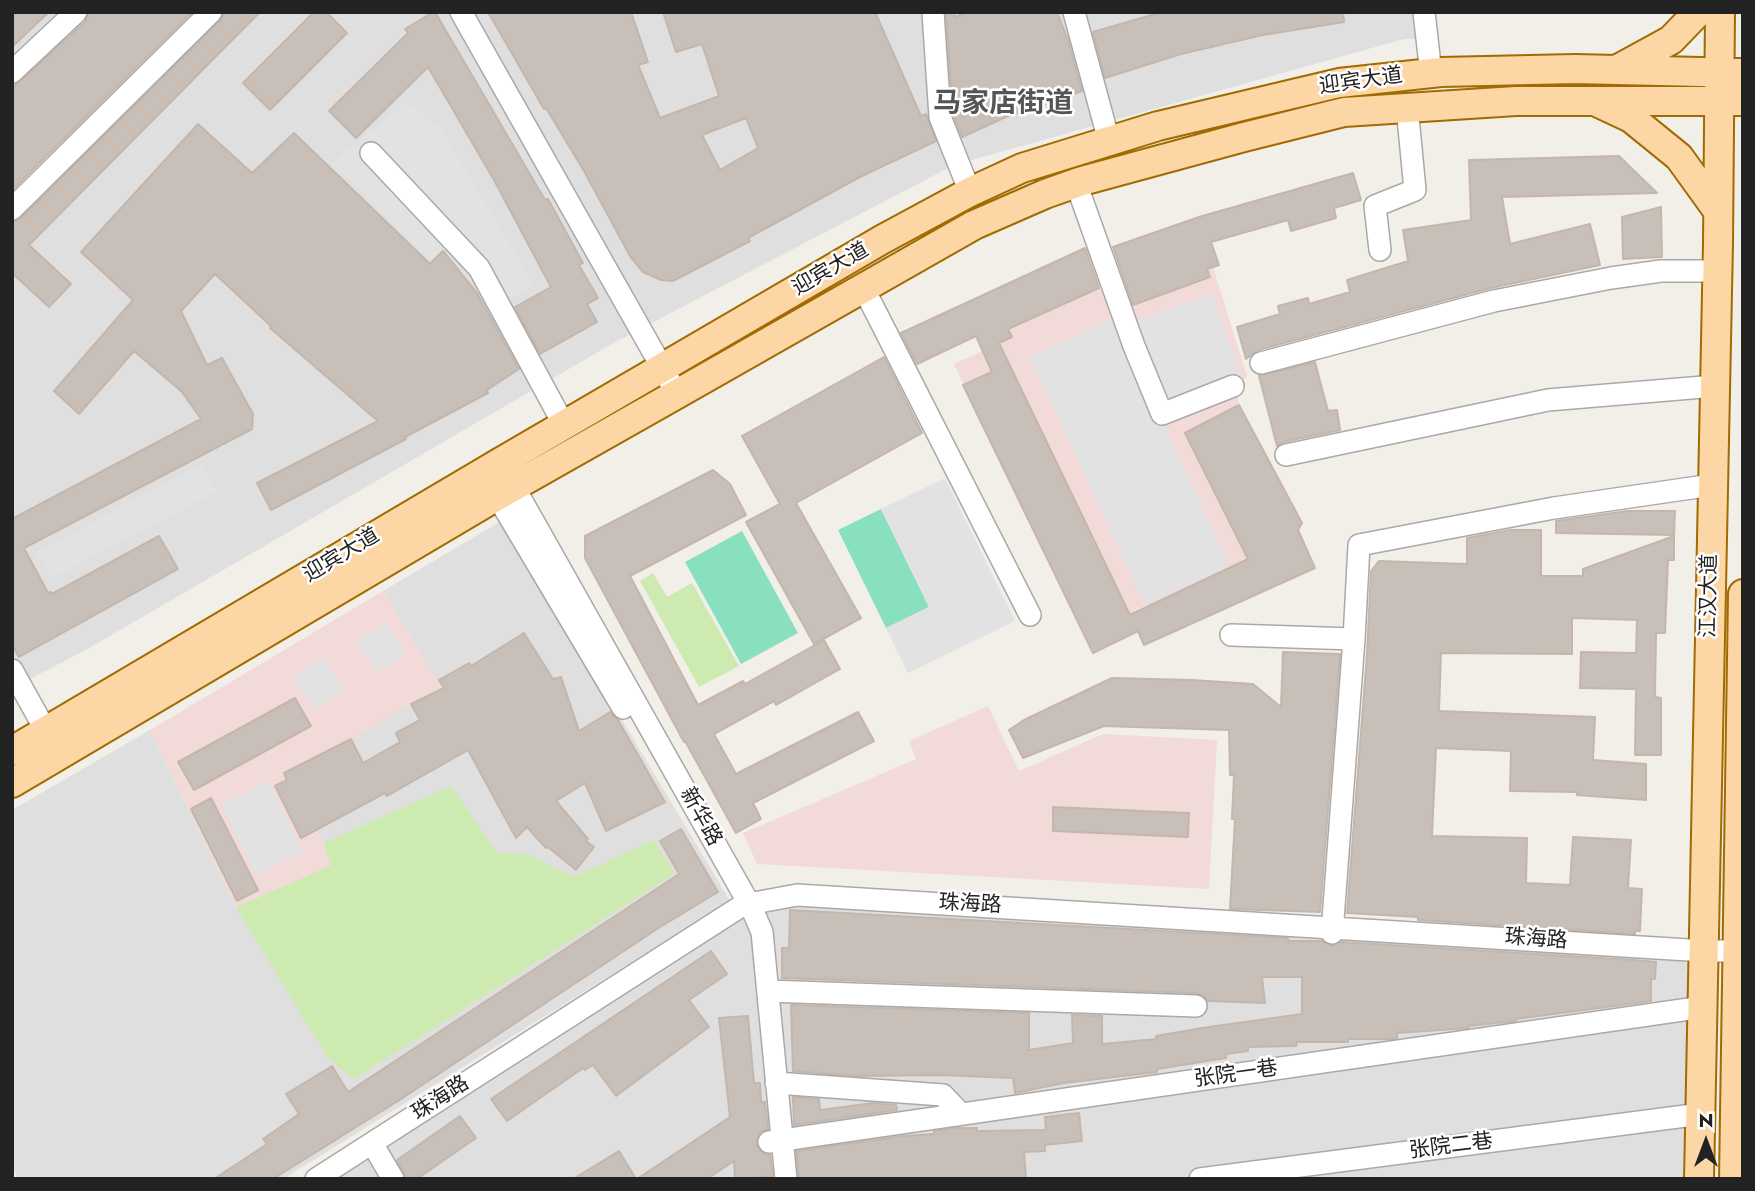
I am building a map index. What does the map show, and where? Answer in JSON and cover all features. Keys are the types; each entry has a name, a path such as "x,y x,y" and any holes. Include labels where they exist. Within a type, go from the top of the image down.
{"main road":[{"path":"1616,70 1671,40 1698,12"},
{"name":"江汉大道","path":"1699,1179 1718,211 1731,101 1731,72 1720,12"},
{"name":"迎宾大道","path":"12,751 883,239 970,192 1022,168 1158,126 1339,83 1431,74 1616,70 1731,72"},
{"path":"1594,100 1631,118 1679,157 1718,211"},
{"name":"迎宾大道","path":"12,783 677,394 974,225 1045,194 1244,137 1344,113 1516,101 1731,101"},
{"path":"1710,598 1714,607 1721,610 1735,608 1743,596"},
{"name":"江汉大道","path":"1734,1179 1741,951 1743,596"},
{"path":"1708,683 1715,672 1730,670 1736,673 1741,684"}],"street":[{"path":"12,72 76,12"},
{"path":"12,209 211,12"},
{"path":"461,12 677,394"},
{"path":"933,12 940,117 970,192"},
{"path":"1073,12 1109,141"},
{"path":"1424,12 1431,74"},
{"path":"1380,250 1376,205 1415,190 1407,107"},
{"path":"371,153 479,268 564,425"},
{"path":"1076,183 1134,346 1162,414 1233,386"},
{"path":"1261,363 1494,301 1623,276 1661,271 1717,271"},
{"path":"863,288 1030,615"},
{"path":"1286,455 1397,434 1548,400 1715,386"},
{"path":"1333,930 1359,545 1554,508 1712,485"},
{"name":"新华路","path":"506,492 762,932 776,1083 776,1144 772,1179"},
{"path":"1231,635 1354,639"},
{"path":"1709,645 1742,645"},
{"path":"12,670 46,731"},
{"name":"珠海路","path":"316,1179 746,908 797,895 1705,955 1741,951"},
{"name":"新华路","path":"746,908 752,932 776,1144 786,1179"},
{"name":"珠海路","path":"329,1179 746,908"},
{"path":"768,991 1196,1006"},
{"name":"张院一巷","path":"776,1144 1703,1011"},
{"name":"张院一巷","path":"776,1144 961,1114 1703,1011"},
{"path":"776,1083 943,1095 961,1114"},
{"name":"张院二巷","path":"1200,1179 1701,1118"},
{"name":"张院二巷","path":"1249,1179 1701,1118"},
{"path":"376,1150 393,1179"}],"shaded area":[{"path":"12,12 1434,12 1434,39 1404,39 954,165 617,341 84,651 20,684 12,670"},
{"path":"406,102 440,127 534,285 500,304 443,249 430,260 332,163"},
{"path":"1107,240 1130,306 1210,278 1207,269 1213,267 1247,376 1237,390 1239,405 1302,523 1299,530 1315,568 1144,645 1138,631 1093,653 954,364 982,351 973,331 1009,314 997,288"},
{"path":"1212,294 1241,376 1162,404 1133,321"},
{"path":"1115,318 1229,566 1145,605 1030,357"},
{"path":"202,464 217,491 51,579 36,552"},
{"path":"945,478 1015,621 908,673 886,628 929,607 881,509"},
{"path":"503,520 730,901 283,1179 19,1179 12,1167 12,810 150,730 236,907 330,866 324,843 284,773 442,690 383,591"},
{"path":"383,591 442,690 284,773 324,843 330,866 236,907 150,730"},
{"path":"387,622 406,655 376,672 357,640"},
{"path":"324,659 343,691 313,709 294,676"},
{"path":"988,706 1019,771 1103,734 1217,740 1209,889 757,864 743,833 916,759 909,741"},
{"path":"269,781 303,851 255,875 221,805"},
{"path":"799,904 1324,934 1693,962 1687,1179 336,1179 707,935 742,917"}],"green space":[{"path":"881,509 929,607 886,628 838,530"},
{"path":"742,531 798,633 741,664 685,562"},
{"path":"653,573 667,597 692,583 739,666 699,687 640,581"},
{"path":"451,786 496,852 526,854 574,877 653,840 675,873 353,1080 326,1055 236,907 330,866 324,843"}],"building":[{"path":"12,12 49,12 12,47"},
{"path":"89,12 192,12 12,190 12,88 85,22"},
{"path":"224,12 260,12 29,245 71,284 49,307 12,273 12,222 21,218 220,21"},
{"path":"314,12 326,12 347,33 270,110 243,83"},
{"path":"433,12 545,200 548,199 583,263 579,265 598,298 587,304 597,322 540,354 515,307 551,287 494,180 428,67 356,138 329,111 408,33 405,29"},
{"path":"488,12 631,12 648,62 638,65 660,118 719,96 702,44 676,52 663,12 875,12 921,116 926,114 936,141 860,177 748,238 750,241 673,281 661,280 643,272 630,256 584,171 546,108 544,109","holes":["746,118 758,148 720,170 702,135"]},
{"path":"954,12 955,17 968,12 1057,12 1082,91 1006,117 962,137 953,114 946,14"},
{"path":"1162,12 1343,12 1344,22 1263,35 1181,54 1105,78 1093,32"},
{"path":"198,124 252,173 294,133 430,264 443,251 477,293 519,369 487,390 488,393 271,510 257,483 378,421 270,328 272,327 215,274 181,311 207,365 222,358 253,414 252,429 24,548 48,593 52,594 159,536 178,569 19,657 12,645 12,519 201,419 182,392 134,351 79,414 54,391 133,300 81,252"},
{"path":"1619,156 1657,193 1502,197 1510,244 1590,224 1600,265 1491,288 1258,350 1246,359 1237,327 1280,314 1278,306 1308,298 1309,304 1350,292 1347,280 1408,261 1403,230 1471,220 1469,160"},
{"path":"1353,173 1361,200 1334,208 1336,218 1291,231 1288,220 1211,242 1219,265 1207,269 1210,277 1133,305 1113,247 1199,217"},
{"path":"1661,207 1662,257 1623,259 1622,217"},
{"path":"1085,248 1099,288 1008,329 1012,337 999,343 1130,615 1248,559 1185,433 1239,405 1302,523 1298,530 1315,568 1144,645 1138,631 1093,653 963,385 992,372 976,336 917,364 901,333"},
{"path":"884,357 922,433 796,503 861,618 814,644 746,522 780,504 742,436"},
{"path":"1315,362 1328,411 1337,410 1340,430 1283,442 1277,446 1259,376"},
{"path":"713,470 730,484 746,515 630,576 698,705 743,681 745,684 824,640 840,669 776,705 774,701 714,734 736,774 858,712 874,741 753,803 761,819 736,833 585,558 585,536"},
{"path":"1627,511 1675,511 1674,535 1556,533 1556,521"},
{"path":"1510,530 1541,530 1541,576 1583,576 1583,569 1674,536 1674,560 1668,560 1665,633 1656,633 1655,697 1661,698 1661,755 1635,755 1636,689 1580,688 1581,652 1636,653 1637,620 1572,618 1572,654 1441,653 1439,711 1595,717 1593,760 1646,764 1646,800 1577,795 1577,792 1510,791 1511,751 1436,748 1432,836 1527,838 1526,883 1570,885 1573,837 1631,840 1628,888 1642,889 1640,931 1635,931 1635,934 1347,913 1371,571 1379,561 1467,564 1467,538"},
{"path":"524,633 553,679 561,677 579,731 610,712 618,720 665,802 606,831 585,783 556,801 588,839 586,841 594,847 576,870 546,848 527,827 516,838 468,750 387,796 385,793 301,838 275,786 287,780 284,773 351,739 363,763 400,742 396,733 420,720 411,704 444,688 439,680 469,663 471,666"},
{"path":"1283,652 1340,654 1320,912 1230,909 1235,819 1232,819 1234,775 1230,775 1229,730 1104,726 1023,758 1009,730 1024,720 1112,678 1253,684 1281,707"},
{"path":"295,698 311,726 194,790 178,762"},
{"path":"211,798 258,890 237,901 191,809"},
{"path":"1053,807 1189,813 1188,837 1053,831"},
{"path":"681,829 718,892 657,929 398,1101 273,1179 214,1179 267,1144 263,1139 299,1114 286,1094 332,1066 348,1092 679,874 660,841"},
{"path":"790,910 1288,938 1288,941 1322,941 1332,946 1341,942 1634,960 1656,962 1655,979 1651,979 1651,1001 1468,1026 1469,1028 1397,1033 1397,1038 1391,1039 1348,1039 1348,1042 1297,1042 1296,1046 1248,1047 1248,1051 1226,1054 1226,1058 1157,1069 1157,1072 1064,1083 1015,1093 1013,1078 856,1076 793,1071 791,1005 1029,1013 1029,1050 1073,1043 1072,1015 1102,1016 1102,1044 1157,1039 1156,1036 1202,1028 1302,1014 1302,977 1262,977 1265,1003 1208,1001 1203,995 1196,993 782,978 782,948 789,948"},
{"path":"711,951 727,974 689,1000 709,1027 616,1096 593,1065 585,1070 583,1068 507,1121 491,1099"},
{"path":"748,1016 754,1083 760,1083 761,1102 765,1102 768,1129 760,1132 756,1145 764,1154 770,1155 773,1176 735,1179 734,1161 707,1179 637,1179 730,1117 719,1018"},
{"path":"793,1097 819,1099 820,1110 873,1103 896,1105 897,1110 794,1125"},
{"path":"1079,1113 1082,1141 1045,1145 1045,1151 1024,1152 1026,1179 799,1179 796,1151 934,1134 934,1131 955,1128 977,1128 977,1131 1046,1130 1045,1117"},
{"path":"460,1116 476,1138 417,1179 406,1179 397,1160"},
{"path":"619,1151 636,1179 573,1179"}],"district":[{"name":"马家店街道","path":"1003,105"}]}
